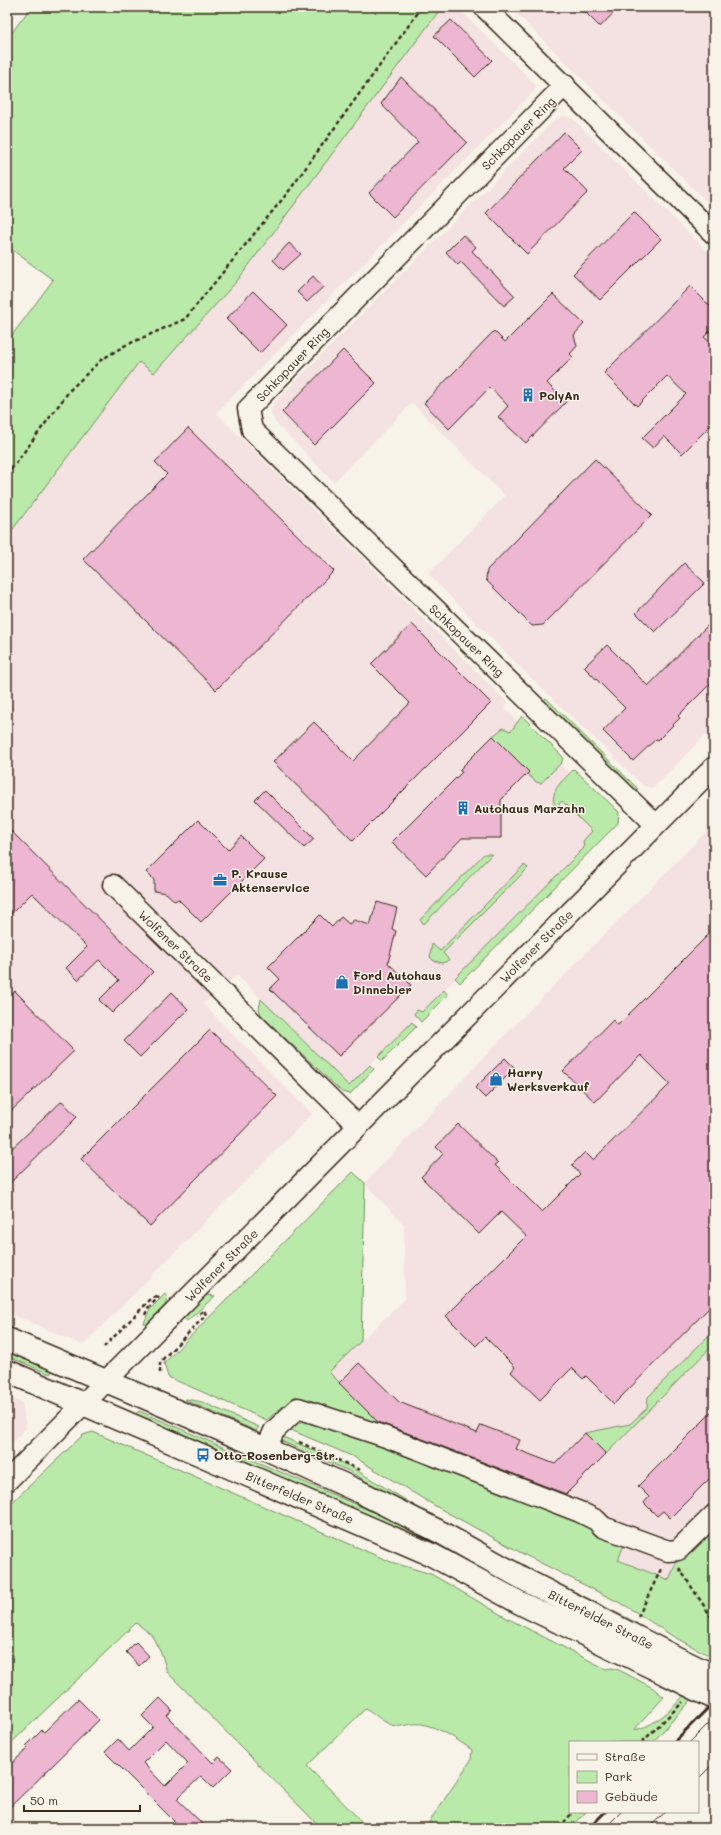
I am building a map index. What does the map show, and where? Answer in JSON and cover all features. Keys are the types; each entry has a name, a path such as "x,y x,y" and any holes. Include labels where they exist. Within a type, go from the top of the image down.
{"main road":[{"name":"Bitterfelder Straße","path":"7,1339 266,1449 360,1492 440,1532 674,1667"},
{"name":"Bitterfelder Straße","path":"7,1371 432,1555 522,1604 674,1667"},
{"path":"501,1567 522,1604"},
{"path":"674,1667 714,1676"},
{"path":"674,1667 714,1698"}],"street":[{"path":"484,7 565,85"},
{"name":"Schkopauer Ring","path":"656,825 252,430 248,409 565,85 714,234"},
{"name":"Wolfener Straße","path":"7,1481 714,766"},
{"name":"Wolfener Straße","path":"113,885 358,1126"},
{"path":"266,1449 277,1428 298,1408 415,1448 580,1512 596,1520 604,1527 668,1551 678,1550 714,1515"}],"path":[{"path":"7,475 70,390 101,360 124,346 185,319 289,191 422,7"},
{"path":"104,1348 152,1298 159,1297"},
{"path":"160,1373 160,1362 206,1314 204,1310"},
{"path":"668,1551 714,1621"},
{"path":"638,1617 655,1585"},
{"path":"643,1741 684,1701"},
{"path":"559,1828 572,1813"}],"shaded area":[{"path":"442,7 457,7 536,85 535,90 216,413 508,703 504,708 614,818 349,1086 237,975 203,1004 312,1114 83,1345 7,1312 7,537 139,362 154,373 237,281"},
{"path":"510,7 714,7 714,209"},
{"path":"562,116 571,117 714,258 714,726 653,788 644,786 524,671 428,574 505,496 412,403 334,482 275,422 271,412 275,402 556,119"},
{"path":"714,824 714,1522 678,1558 669,1580 618,1559 626,1540 372,1440 329,1372 405,1299 404,1225 365,1183 512,1028"},
{"path":"7,1396 22,1403 26,1428 7,1448"}],"green space":[{"path":"31,7 442,7 237,281 154,373 139,362 7,537 7,342 53,280 7,246 7,39"},
{"path":"546,698 638,789 634,792 543,702"},
{"path":"522,716 563,757 562,762 541,783 536,782 527,774 529,772 493,736 503,728 511,731"},
{"path":"574,769 619,812 618,823 460,983 455,978 584,848 583,841 592,831 562,801 555,808 554,801 555,790"},
{"path":"484,854 492,854 424,924 420,920"},
{"path":"524,865 528,868 443,953 449,960 443,963 434,961 430,957 432,944 440,951"},
{"path":"444,990 448,995 421,1022 414,1014 417,1010 422,1012"},
{"path":"261,999 349,1086 370,1065 374,1069 350,1094 342,1092 261,1015 259,1009"},
{"path":"412,1022 416,1027 382,1061 378,1057"},
{"path":"353,1172 365,1183 361,1341 329,1372 382,1426 380,1430 295,1396 267,1420 168,1377 164,1363"},
{"path":"165,1294 167,1295 166,1304 146,1325 144,1323 150,1309"},
{"path":"205,1295 215,1296 187,1321 184,1318"},
{"path":"714,1330 714,1344 606,1454 585,1433 630,1424 647,1408 648,1397"},
{"path":"7,1347 55,1368 50,1374 7,1356"},
{"path":"185,1400 202,1402 259,1427 256,1431"},
{"path":"139,1411 415,1530 645,1650 133,1416"},
{"path":"304,1415 626,1540 618,1560 669,1580 678,1558 714,1522 714,1658 674,1637 628,1607 527,1556 437,1507 354,1457 284,1427"},
{"path":"93,1432 391,1562 431,1574 505,1617 606,1669 612,1668 619,1670 653,1688 664,1697 634,1730 646,1726 668,1712 714,1660 714,1675 654,1741 569,1741 569,1813 585,1813 571,1828 425,1828 471,1760 472,1750 450,1735 438,1729 422,1724 401,1726 392,1725 366,1708 307,1766 368,1828 321,1828 167,1672 162,1655 151,1634 136,1623 7,1747 7,1507 83,1435"},
{"path":"281,1436 351,1467 422,1510 524,1566 635,1622 645,1630 644,1632 383,1492 349,1471 279,1440"}],"building":[{"path":"580,7 619,7 600,27"},
{"path":"451,20 492,60 475,77 434,36"},
{"path":"401,77 467,142 393,217 369,193 418,142 381,104"},
{"path":"564,132 582,150 564,168 588,192 527,254 486,213"},
{"path":"634,212 661,239 600,300 573,274"},
{"path":"463,235 476,247 472,251 515,296 504,306 461,262 458,265 446,252"},
{"path":"289,243 301,254 283,270 273,260"},
{"path":"313,276 323,287 307,302 297,292"},
{"path":"690,286 714,310 714,327 704,337 714,346 714,422 682,454 664,436 653,448 642,438 686,394 667,376 637,406 604,373"},
{"path":"253,291 287,325 260,353 226,319"},
{"name":"PolyAn","path":"553,294 584,324 574,335 577,346 570,354 573,357 547,383 566,402 526,443 498,417 508,406 490,387 449,429 424,403 494,331 505,342"},
{"path":"343,350 376,383 314,445 282,412"},
{"path":"188,428 334,571 216,690 83,559 167,474 155,462"},
{"path":"595,459 652,515 543,625 532,626 486,580 487,570"},
{"path":"684,563 705,583 655,632 636,613"},
{"path":"714,619 714,680 678,716 680,718 658,740 656,739 633,761 603,731 625,708 584,667 607,645 648,686"},
{"path":"412,624 491,703 353,841 273,762 314,722 353,761 410,703 371,664"},
{"name":"Autohaus Marzahn","path":"493,736 529,772 501,800 501,838 462,838 426,875 392,842 462,772 459,770"},
{"path":"265,790 314,839 304,848 255,800"},
{"path":"198,820 228,850 241,836 264,859 201,922 178,899 175,901 166,893 154,891 154,880 146,872"},
{"path":"7,827 153,972 112,1013 99,1000 119,980 99,960 78,980 66,968 87,947 32,893 7,918"},
{"name":"Ford Autohaus Dinnebier","path":"377,902 397,908 392,929 396,931 388,963 411,985 339,1056 270,989 280,979 268,967 320,915 332,927 341,917 349,924 354,920 370,925"},
{"path":"714,929 714,1303 614,1404 586,1376 583,1379 572,1368 540,1400 511,1372 515,1367 485,1337 476,1346 446,1316 526,1236 501,1212 479,1234 421,1177 443,1154 436,1147 458,1124 498,1163 495,1165 542,1212 580,1174 572,1165 585,1152 593,1160 670,1084 641,1055 595,1102 563,1071 613,1020 618,1025"},
{"path":"15,991 74,1051 7,1115 7,999"},
{"path":"172,992 188,1009 140,1057 124,1041"},
{"path":"210,1030 277,1096 150,1226 81,1159"},
{"path":"505,1058 515,1068 485,1098 475,1088"},
{"path":"62,1101 77,1117 7,1186 7,1153"},
{"path":"359,1363 399,1402 477,1433 481,1425 520,1440 516,1449 555,1464 585,1433 606,1454 566,1494 378,1422 339,1383"},
{"path":"714,1410 714,1474 670,1518 663,1511 657,1516 644,1503 649,1497 638,1486"},
{"path":"136,1642 149,1656 139,1666 126,1652"},
{"path":"160,1698 172,1710 167,1716 213,1763 219,1757 232,1769 213,1788 201,1776 177,1799 207,1828 181,1828 105,1752 118,1739 129,1751 153,1727 142,1716","holes":["166,1740 188,1763 165,1786 143,1763"]},
{"path":"78,1699 99,1720 7,1810 7,1768 28,1748 26,1746 42,1730 44,1732"}],"tram line":[{"path":"691,1741 714,1718"},
{"path":"699,1778 714,1763"},
{"path":"605,1828 620,1813"},
{"path":"649,1828 664,1813"}],"railway":[{"path":"675,1741 714,1702"},
{"path":"589,1828 604,1813"}],"place":[{"name":"PolyAn","path":"528,395"},
{"name":"Autohaus Marzahn","path":"463,808"},
{"name":"P. Krause Aktenservice","path":"220,880"},
{"name":"Ford Autohaus Dinnebier","path":"342,982"},
{"name":"Harry Werksverkauf","path":"496,1079"},
{"name":"Otto-Rosenberg-Str.","path":"203,1455"}]}
